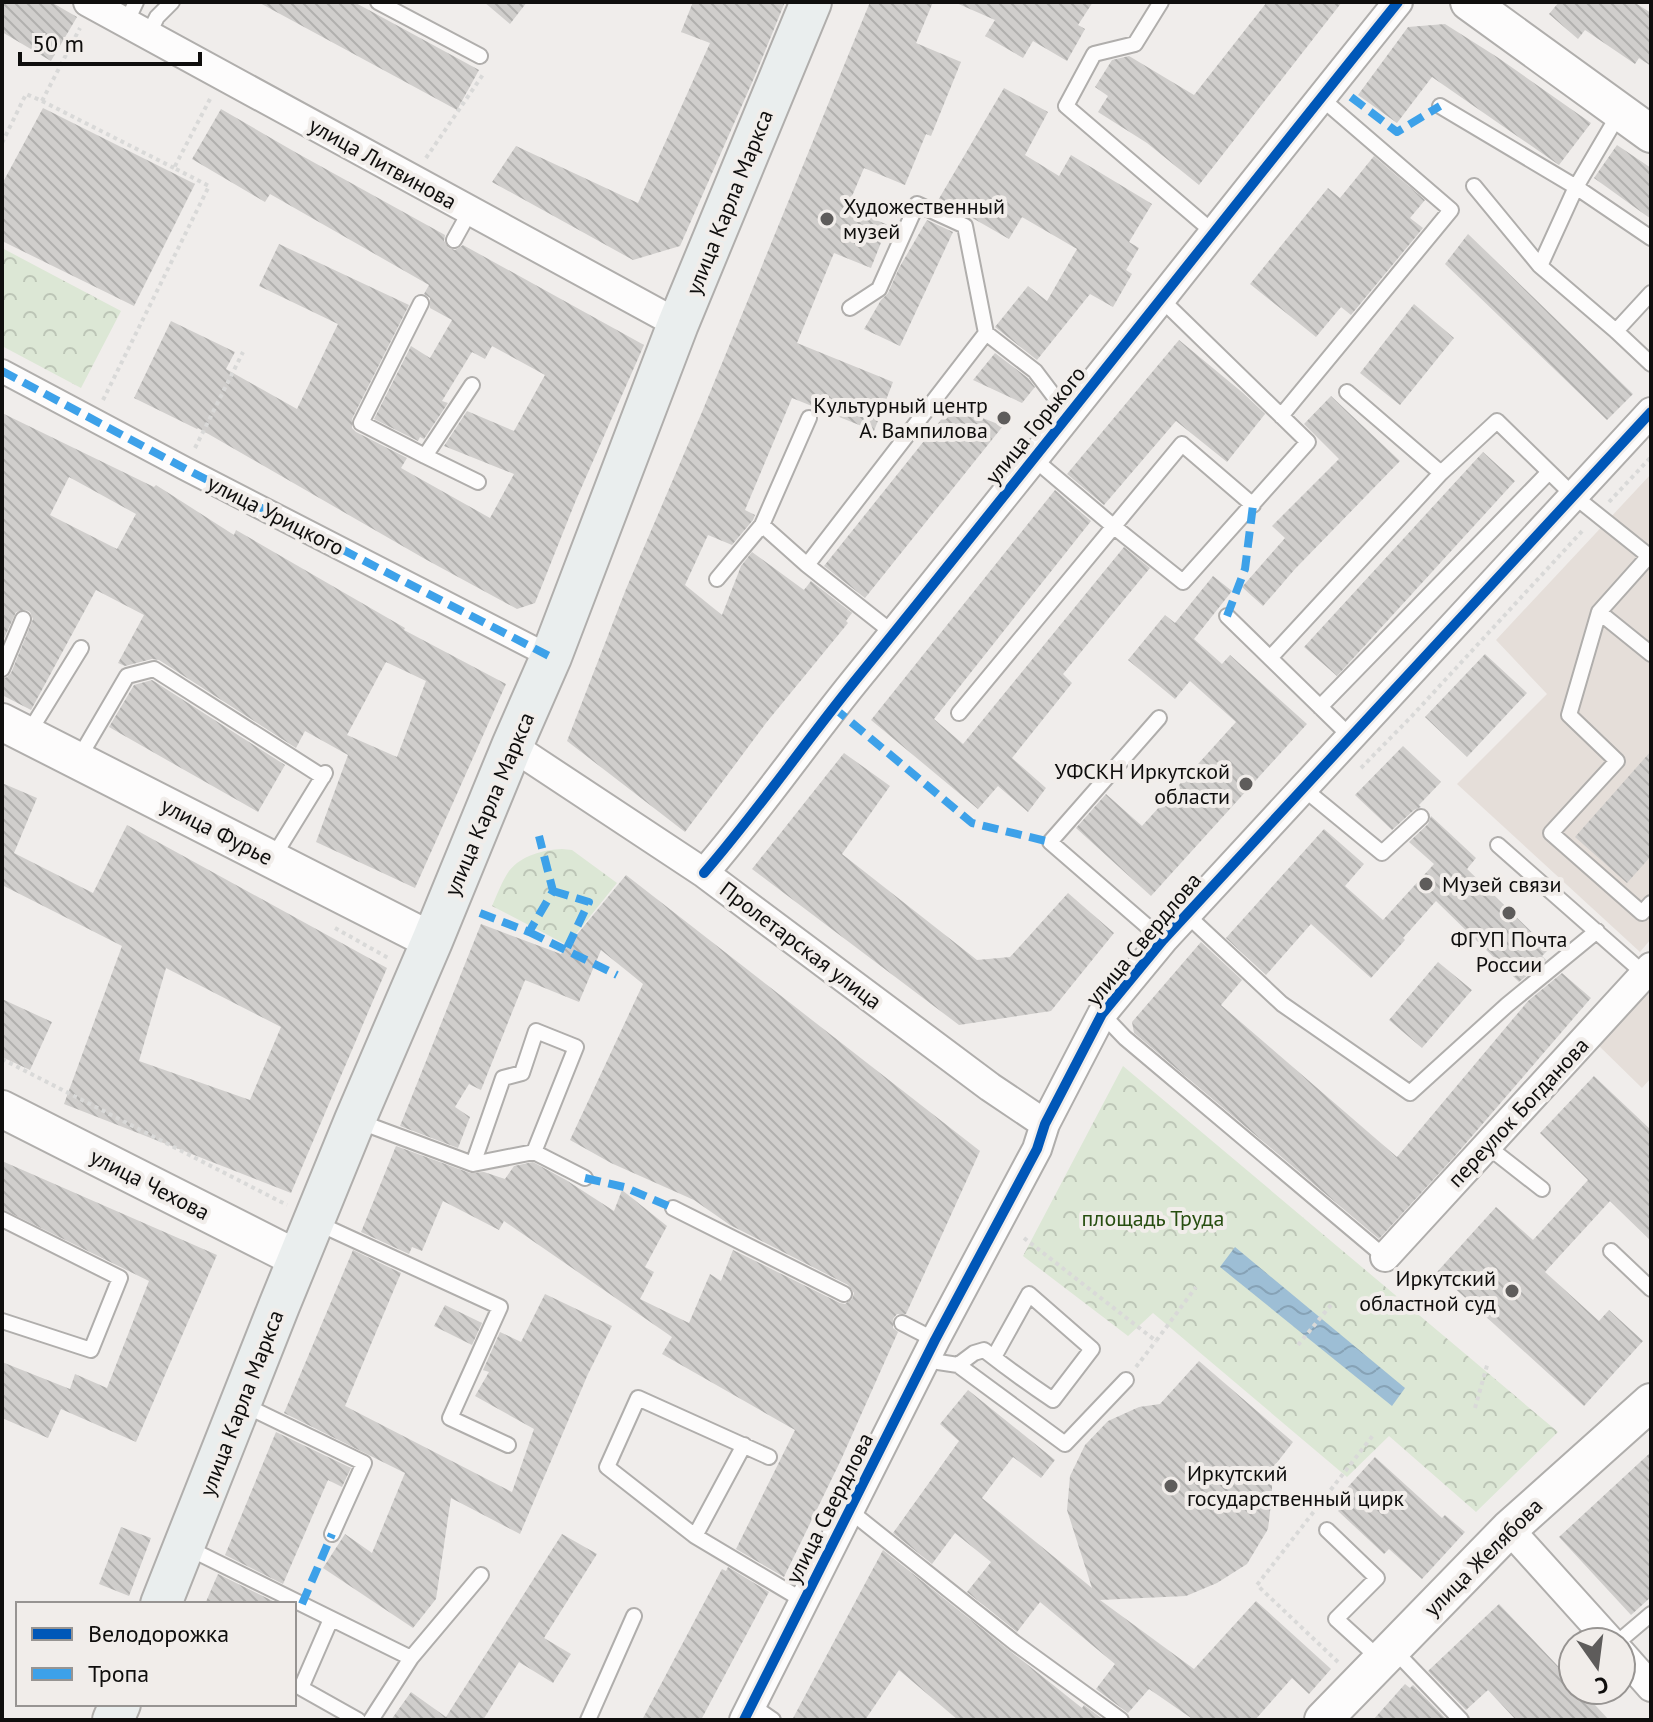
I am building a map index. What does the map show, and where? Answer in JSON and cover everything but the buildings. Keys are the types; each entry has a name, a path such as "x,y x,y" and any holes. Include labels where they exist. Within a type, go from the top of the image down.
{"main road":[{"name":"улица Карла Маркса","path":"162,1602 298,1259 304,1215 355,1120 551,657 678,324 811,2"}],"street":[{"name":"улица Горького","path":"704,873 833,707 1398,2"},
{"path":"1469,2 1651,134"},
{"name":"улица Литвинова","path":"90,3 137,20 222,75 678,324"},
{"name":"улица Урицкого","path":"2,371 551,657"},
{"name":"улица Свердлова","path":"756,1715 804,1601 930,1350 1037,1149 1045,1124 1102,1014 1163,940 1651,412"},
{"name":"улица Фурье","path":"15,728 432,941"},
{"name":"Пролетарская улица","path":"512,746 704,873 990,1087 1045,1124"},
{"name":"переулок Богданова","path":"1385,1257 1649,974"},
{"name":"улица Чехова","path":"2,1109 298,1259"},
{"name":"улица Желябова","path":"1323,1720 1509,1529 1651,1402"},
{"path":"1509,1529 1597,1626"},
{"path":"1637,1671 1651,1687"}],"lane":[{"path":"137,20 157,17 172,2"},
{"path":"378,2 480,56"},
{"path":"1161,2 1135,44 1094,54 1066,106 1213,232"},
{"path":"1281,416 1451,210 1321,98"},
{"path":"1440,106 1576,187 1651,238"},
{"path":"1540,266 1576,187 1620,112"},
{"path":"1474,186 1540,266 1651,364"},
{"path":"850,308 879,289 917,204 965,226 986,333 1035,371 1069,416"},
{"path":"454,240 470,211"},
{"path":"1616,331 1651,293"},
{"path":"1034,459 1183,582 1308,442 1161,299"},
{"path":"421,303 361,423 478,482"},
{"path":"807,565 986,333"},
{"path":"425,456 472,385"},
{"path":"1347,392 1441,473"},
{"path":"717,579 762,525 809,418"},
{"path":"1270,658 1441,473 1497,421 1574,496 1650,557 1599,612 1569,715 1617,761 1551,833 1642,913 1651,903"},
{"path":"959,713 1182,444 1253,505"},
{"path":"1320,707 1549,472"},
{"path":"762,525 893,633"},
{"path":"1599,612 1651,654"},
{"path":"1227,616 1352,738"},
{"path":"2,669 23,619"},
{"path":"15,728 81,648"},
{"path":"78,760 127,676 154,669 324,775 272,859"},
{"path":"1159,718 1050,842 1163,940"},
{"path":"1304,789 1382,853 1421,817"},
{"path":"1498,845 1649,974"},
{"path":"1187,915 1282,1004 1410,1093 1507,1005 1597,931"},
{"path":"1102,1014 1125,1038 1385,1257"},
{"path":"473,1164 503,1078 522,1073 536,1031 576,1047 534,1152"},
{"path":"355,1120 473,1164 534,1152 585,1178"},
{"path":"1487,1146 1542,1189"},
{"path":"673,1208 844,1294"},
{"path":"304,1215 500,1307 450,1418 508,1445"},
{"path":"2,1219 120,1278 91,1350 2,1321"},
{"path":"1611,1251 1651,1289"},
{"path":"958,1365 984,1350 1053,1400 1092,1349 1029,1294 994,1357"},
{"path":"902,1323 930,1350 958,1365 1065,1444 1126,1380"},
{"path":"769,1457 638,1398 607,1467 695,1536 804,1601"},
{"path":"241,1404 364,1463 332,1534"},
{"path":"695,1536 744,1445"},
{"path":"850,1511 1015,1643 1121,1720"},
{"path":"1327,1530 1377,1578 1336,1619 1387,1655 1461,1720"},
{"path":"185,1546 411,1658"},
{"path":"371,1720 411,1658 481,1575"},
{"path":"588,1720 634,1616"},
{"path":"331,1619 301,1688 358,1720"}],"path":[{"path":"42,101 90,3"},
{"path":"425,160 487,69 480,56"},
{"path":"174,168 222,75"},
{"path":"2,143 26,94 209,186 93,420"},
{"path":"184,468 243,352"},
{"path":"2,1059 304,1215"},
{"path":"1024,1238 1156,1341"},
{"path":"1126,1380 1196,1287"},
{"path":"1298,1345 1331,1305"},
{"path":"1475,1408 1488,1362"},
{"path":"1342,1666 1257,1585 1374,1434"}],"shaded area":[{"path":"1651,474 1651,939 1640,952 1457,784 1547,694 1496,640"},
{"path":"1651,990 1651,1078 1642,1088 1597,1044"}],"green space":[{"path":"2,248 121,311 81,388 2,346"},
{"path":"572,850 617,883 567,945 492,906 504,879 520,861 533,854"},
{"name":"площадь Труда","path":"1123,1066 1558,1432 1476,1512 1389,1436 1347,1477 1153,1313 1128,1336 1023,1256"}],"water":[{"path":"1235,1247 1405,1388 1392,1406 1220,1267"}],"marked path":[{"path":"1351,97 1397,132 1440,106"},
{"path":"2,371 551,657"},
{"path":"1227,616 1245,569 1253,505"},
{"path":"833,707 972,823 1050,842"},
{"path":"480,913 529,932 553,891 539,836"},
{"path":"553,891 589,902 566,950"},
{"path":"529,932 617,975"},
{"path":"585,1178 624,1187 673,1208"},
{"path":"302,1604 332,1534"}],"cycle path":[{"path":"704,873 1398,2"},
{"path":"744,1720 935,1340 1037,1149 1045,1124 1102,1014 1163,940 1651,412"}],"place":[{"name":"Художественный музей","path":"827,219"},
{"name":"Культурный центр А. Вампилова","path":"1004,418"},
{"name":"УФСКН Иркутской области","path":"1246,784"},
{"name":"Музей связи","path":"1426,884"},
{"name":"ФГУП Почта России","path":"1509,913"},
{"name":"Иркутский областной суд","path":"1512,1291"},
{"name":"Иркутский государственный цирк","path":"1171,1486"}]}
